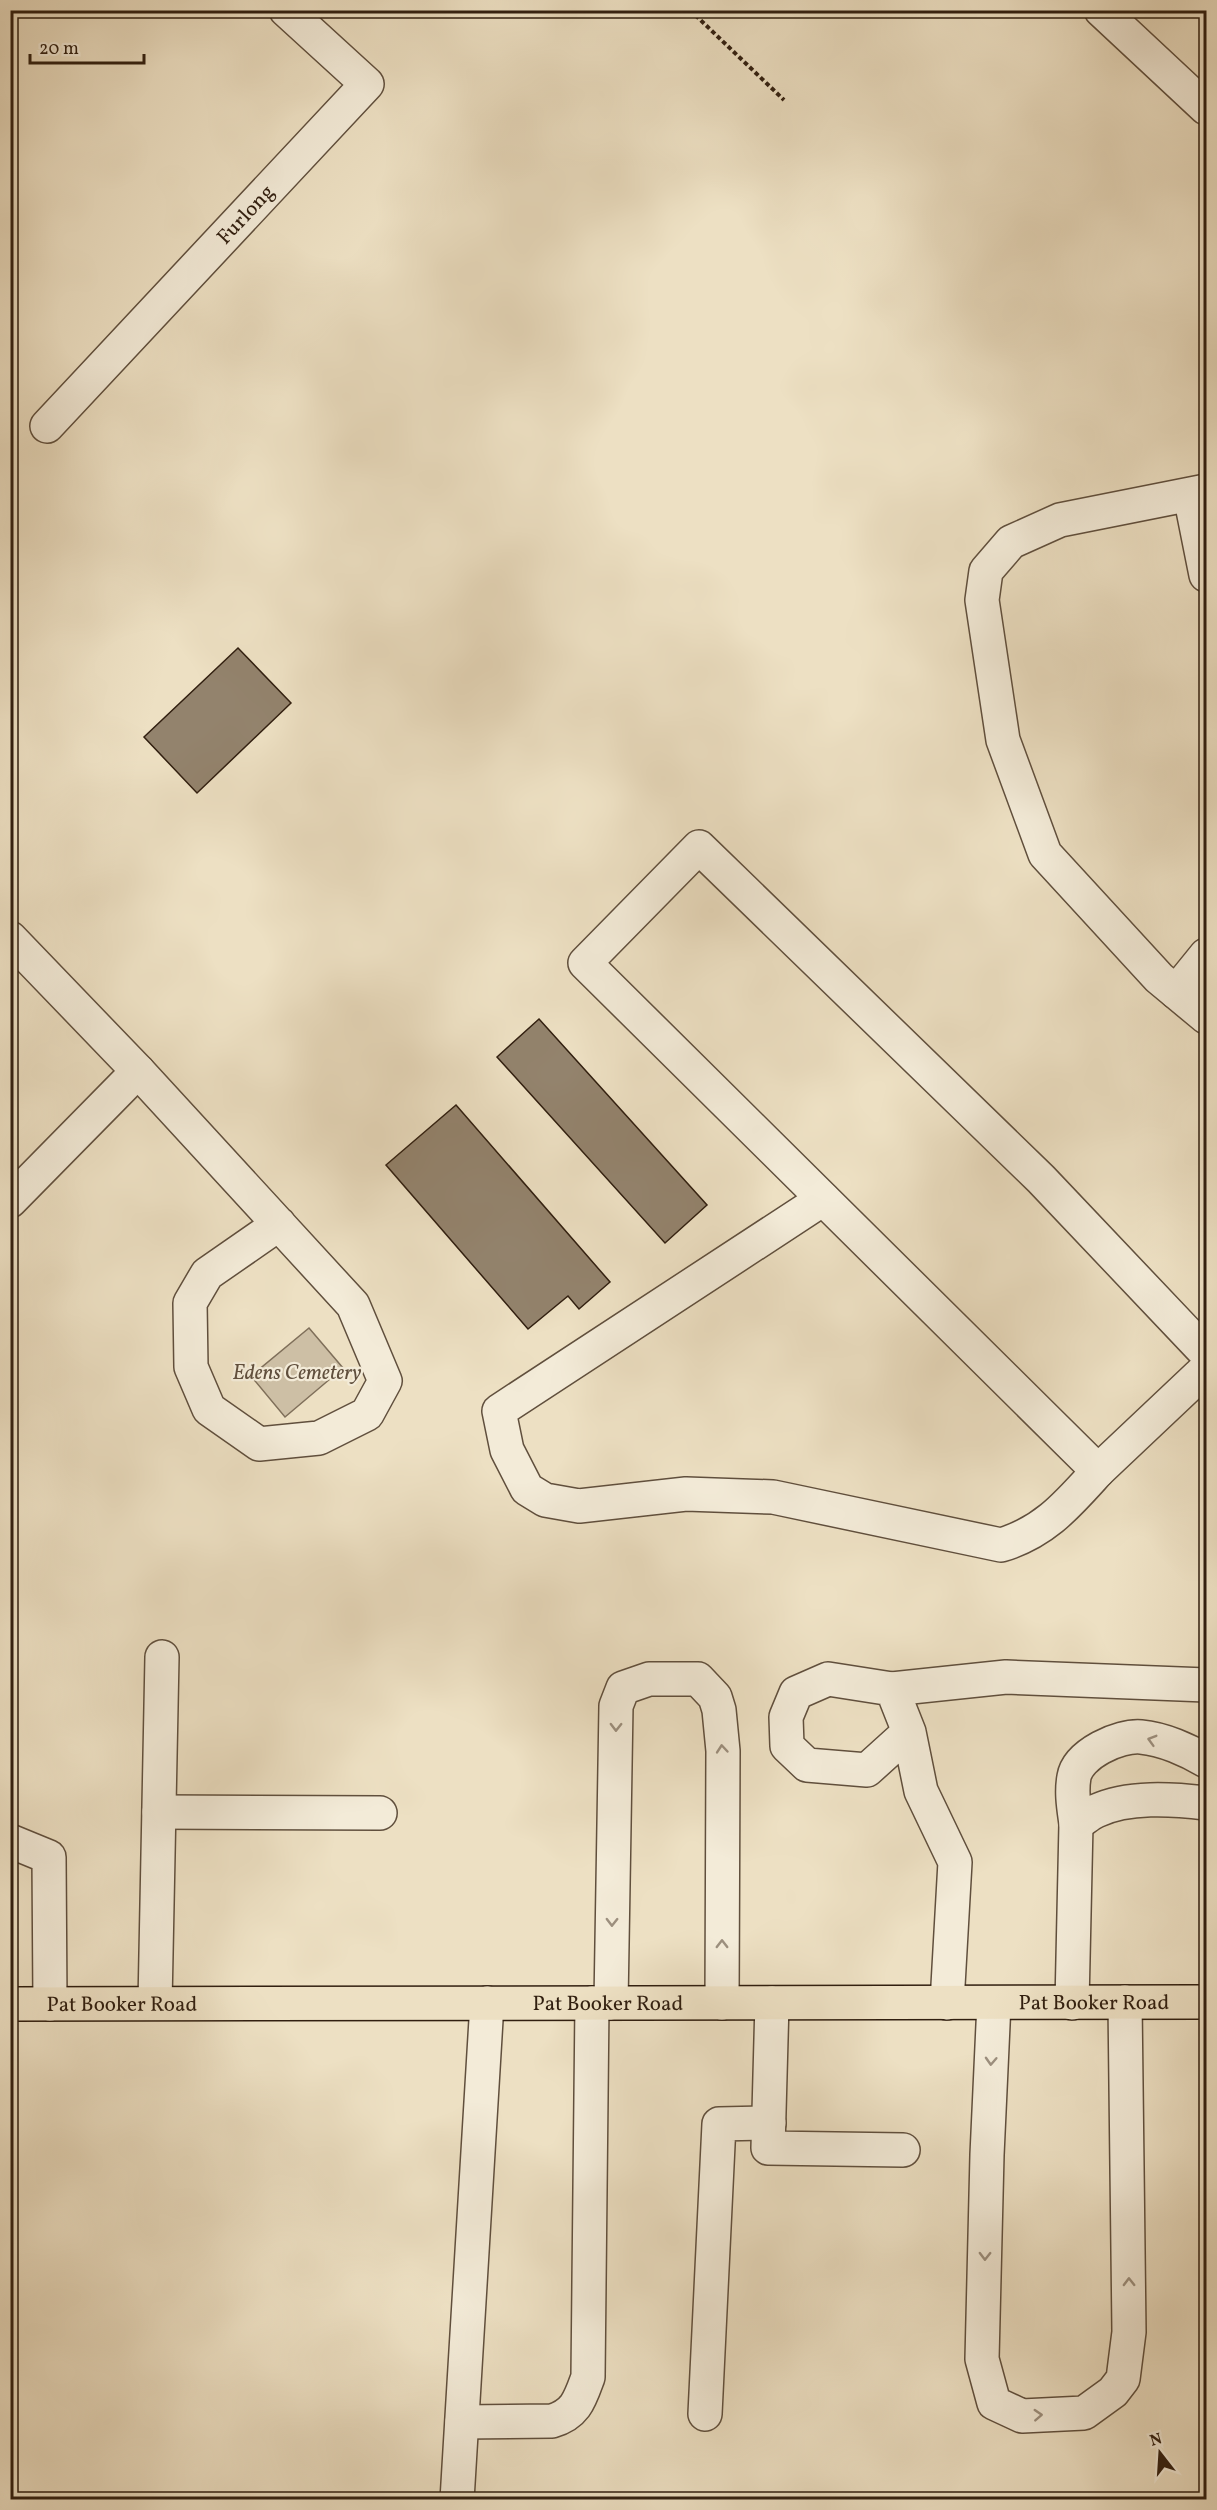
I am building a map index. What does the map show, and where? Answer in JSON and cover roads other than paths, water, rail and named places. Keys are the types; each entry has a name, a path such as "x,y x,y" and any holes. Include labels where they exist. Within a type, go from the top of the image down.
{"main road":[{"name":"Pat Booker Road","path":"10,2004 1206,2002"}],"street":[{"name":"Furlong","path":"47,426 367,84 286,10"},
{"path":"1101,10 1206,108"},
{"path":"1206,576 1198,493 1060,520 1011,542 986,571 982,600 1004,740 1045,854 1159,978 1206,1017"},
{"path":"1098,1471 585,963 699,847 1041,1179 1206,1353"},
{"path":"10,938 138,1071 279,1224 353,1305 385,1381 367,1414 319,1438 259,1444 210,1409 191,1367 190,1302 207,1274 279,1224"},
{"path":"1176,992 1206,955"},
{"path":"10,1202 138,1071"},
{"path":"823,1199 499,1411 507,1450 527,1489 545,1500 579,1506 686,1494 773,1497 967,1540 1001,1545 1023,1539 1058,1515 1098,1471 1206,1369"},
{"path":"155,2003 162,1657"},
{"path":"909,1732 867,1770 807,1765 787,1746 786,1717 796,1693 828,1679 892,1689 1006,1677 1206,1685"},
{"path":"462,2421 552,2421 565,2417 578,2404 588,2377 616,1706 623,1688 649,1679 698,1679 715,1697 719,1710 723,1751 722,2003"},
{"path":"892,1689 909,1732 921,1791 955,1862 946,2003"},
{"path":"1072,2003 1076,1824 1072,1796 1074,1775 1087,1756 1104,1745 1140,1737 1188,1751 1206,1761"},
{"path":"1076,1824 1095,1811 1119,1803 1182,1800 1206,1803"},
{"path":"159,1812 380,1813"},
{"path":"10,1841 49,1857 50,2004"},
{"path":"994,2003 987,2155 982,2359 994,2403 1022,2416 1084,2413 1113,2392 1123,2379 1129,2332 1125,2002"},
{"path":"457,2499 488,2003"},
{"path":"772,2003 768,2148 903,2150"},
{"path":"705,2414 719,2124 769,2123"}],"park label":[{"name":"Edens Cemetery","path":"297,1372"}]}
